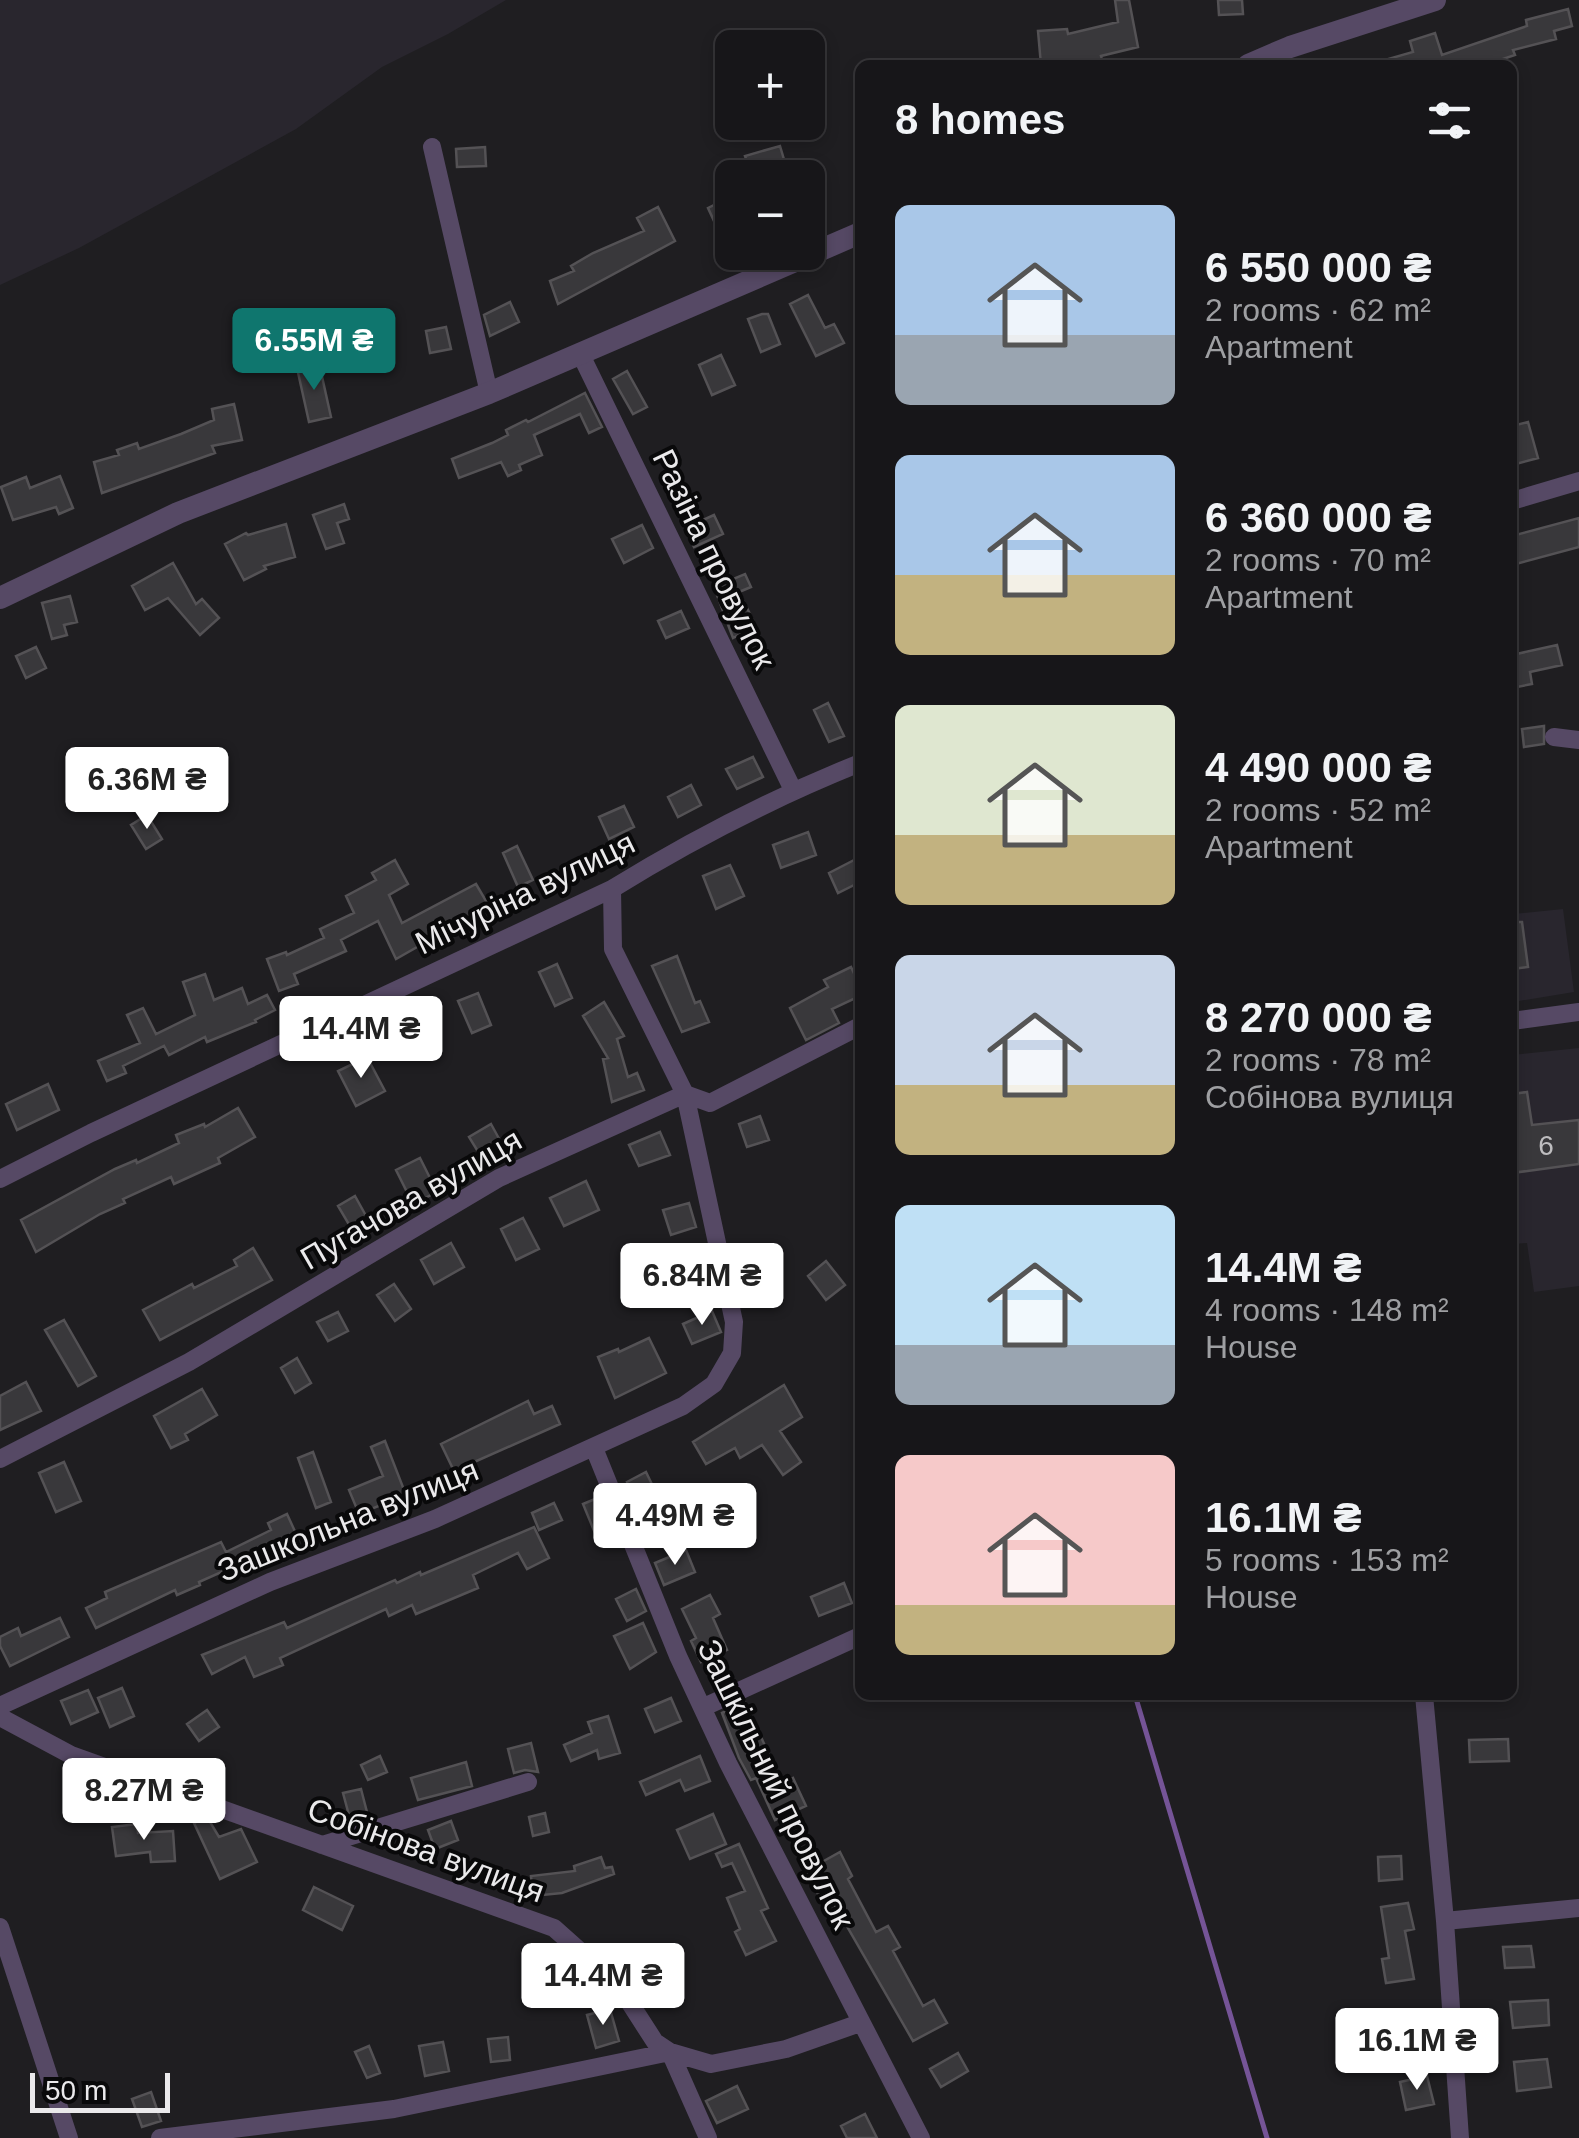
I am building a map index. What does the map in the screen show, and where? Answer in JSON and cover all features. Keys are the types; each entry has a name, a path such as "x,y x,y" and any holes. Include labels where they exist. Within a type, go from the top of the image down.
{"street":[{"path":"1260,60 1426,2"},
{"path":"432,147 489,394"},
{"path":"0,598 178,513 489,394 855,235"},
{"name":"Разіна провулок","path":"581,354 793,790"},
{"path":"1517,500 1579,481"},
{"path":"1554,736 1579,740"},
{"name":"Мічуріна вулиця","path":"0,1179 612,889 686,843 793,790 855,765"},
{"path":"612,889 613,949 685,1094"},
{"path":"1517,1020 1579,1012"},
{"name":"Пугачова вулиця","path":"0,1459 189,1362 499,1178 685,1094 710,1103 855,1029"},
{"name":"Зашкольна вулиця","path":"0,1706 270,1582 435,1519 594,1448 683,1406 714,1384 732,1352 734,1322 685,1094"},
{"name":"Зашкільний провулок","path":"594,1448 678,1656 728,1763 921,2138"},
{"path":"704,1707 855,1638"},
{"path":"1424,1700 1460,2138"},
{"name":"Собінова вулиця","path":"0,1717 71,1756 554,1928 619,1986 656,2042 670,2052"},
{"path":"322,1845 528,1782"},
{"path":"1445,1922 1579,1908"},
{"path":"0,1927 70,2138"},
{"path":"160,2138 394,2109 670,2052 710,2064 786,2049 860,2023"},
{"path":"670,2052 708,2138"}],"shaded area":[{"path":"0,0 506,0 382,67 296,129 79,248 0,285"},
{"path":"1563,909 1574,992 1517,1001 1517,914"},
{"path":"1579,1048 1579,1286 1534,1292 1527,1243 1517,1244 1517,1054"}],"building":[{"path":"1115,0 1129,0 1138,47 1101,56 1102,60 1041,60 1038,31 1067,29 1068,34 1118,22"},
{"path":"1218,0 1242,0 1243,14 1219,15"},
{"path":"1568,9 1572,26 1554,31 1556,39 1513,50 1515,55 1500,60 1385,60 1413,52 1410,41 1435,33 1442,55 1527,26 1526,20"},
{"path":"780,146 784,160 746,160 745,156"},
{"path":"485,147 486,166 457,167 456,149"},
{"path":"715,204 715,220 714,221 708,208"},
{"path":"658,207 675,241 558,304 550,281 574,271 571,266 593,253 644,231 637,218"},
{"path":"808,295 825,328 834,324 844,343 816,356 790,304"},
{"path":"510,302 519,322 490,336 484,315"},
{"path":"768,314 780,344 761,352 748,319"},
{"path":"446,327 451,349 430,353 426,331"},
{"path":"721,355 735,385 712,395 699,365"},
{"path":"319,363 331,417 309,422 297,368"},
{"path":"627,371 647,407 633,414 613,379"},
{"path":"585,393 602,427 589,433 580,414 534,435 542,455 519,465 521,470 508,476 501,462 459,478 452,459 492,443 508,435 506,430"},
{"path":"234,404 242,440 212,446 215,453 102,493 94,462 119,455 117,450 137,443 139,449 181,434 214,420 212,409"},
{"path":"1528,422 1538,458 1517,464 1517,425"},
{"path":"60,476 73,508 59,514 56,507 13,520 1,487 26,477 30,488"},
{"path":"344,504 349,519 337,523 344,543 326,549 313,515"},
{"path":"714,515 723,534 694,547 685,528"},
{"path":"1579,518 1579,547 1517,564 1517,535"},
{"path":"286,524 295,557 264,566 266,569 244,580 225,544 246,533"},
{"path":"642,525 653,548 624,563 612,539"},
{"path":"173,563 196,604 202,599 219,618 200,635 168,598 145,610 132,586"},
{"path":"745,574 751,587 739,592 756,626 733,638 714,587"},
{"path":"70,596 77,622 64,625 67,635 52,639 42,603"},
{"path":"681,611 689,628 666,638 658,621"},
{"path":"1557,645 1562,665 1530,672 1532,684 1517,687 1517,654"},
{"path":"36,647 46,668 26,678 16,656"},
{"path":"828,703 844,736 829,742 814,710"},
{"path":"1544,726 1544,744 1524,747 1522,729"},
{"path":"753,757 763,777 737,789 726,769"},
{"path":"691,785 701,805 678,817 668,797"},
{"path":"624,806 634,827 609,839 599,817"},
{"path":"147,815 162,839 146,849 131,825"},
{"path":"808,832 816,855 781,868 773,845"},
{"path":"517,846 533,880 518,887 503,853"},
{"path":"395,860 408,884 389,895 402,923 476,884 489,906 396,959 378,921 341,940 346,951 294,974 298,984 279,991 267,959 286,952 287,955 324,938 320,929 354,913 346,896 376,880 372,873"},
{"path":"855,860 855,884 838,893 829,873"},
{"path":"730,865 744,896 716,909 703,876"},
{"path":"1517,922 1522,922 1528,967 1517,968"},
{"path":"677,956 695,1003 700,1001 709,1022 682,1032 652,966"},
{"path":"557,964 572,998 555,1006 539,972"},
{"path":"851,967 855,998 832,1009 839,1023 806,1040 790,1008 828,987 824,980"},
{"path":"205,974 214,1000 242,988 248,1004 267,995 275,1010 256,1022 207,1042 205,1037 169,1055 164,1046 123,1066 126,1073 107,1081 98,1061 140,1043 127,1015 143,1008 156,1034 195,1015 183,982"},
{"path":"478,993 491,1025 472,1033 458,1001"},
{"path":"604,1002 624,1036 617,1039 628,1077 637,1073 644,1090 612,1102 603,1059 608,1058 583,1016"},
{"path":"367,1057 385,1091 356,1106 338,1071"},
{"path":"48,1084 59,1110 17,1130 6,1104"},
{"path":"1527,1092 1532,1125 1579,1120 1579,1164 1517,1172 1517,1093"},
{"path":"238,1108 255,1137 218,1158 220,1163 174,1184 171,1177 123,1199 125,1203 36,1252 21,1220 115,1169 179,1143 176,1135 204,1124 205,1127"},
{"path":"760,1116 769,1140 747,1147 739,1124"},
{"path":"491,1124 508,1155 488,1168 469,1137"},
{"path":"660,1132 670,1155 639,1166 629,1145"},
{"path":"420,1158 437,1192 413,1204 396,1170"},
{"path":"586,1181 599,1210 564,1226 550,1198"},
{"path":"355,1196 370,1223 354,1233 338,1206"},
{"path":"689,1203 696,1227 671,1235 663,1210"},
{"path":"523,1218 539,1249 516,1260 501,1229"},
{"path":"451,1243 464,1267 434,1284 421,1260"},
{"path":"253,1248 272,1280 160,1340 143,1310 237,1266 234,1260"},
{"path":"826,1261 845,1285 826,1300 808,1276"},
{"path":"394,1284 411,1309 395,1321 377,1295"},
{"path":"712,1311 721,1332 692,1344 683,1324"},
{"path":"338,1312 348,1331 328,1341 317,1322"},
{"path":"64,1320 96,1376 78,1386 45,1330"},
{"path":"649,1338 666,1373 615,1398 598,1357"},
{"path":"297,1358 311,1383 295,1393 281,1368"},
{"path":"26,1382 41,1411 0,1430 0,1396"},
{"path":"784,1385 802,1417 780,1431 801,1462 783,1475 762,1445 740,1458 735,1448 706,1464 693,1442"},
{"path":"202,1389 217,1415 185,1434 188,1440 171,1448 154,1416"},
{"path":"528,1401 534,1414 552,1406 560,1424 454,1471 441,1444"},
{"path":"385,1441 406,1495 359,1514 349,1490 383,1476 371,1447"},
{"path":"313,1452 331,1502 316,1508 298,1458"},
{"path":"64,1462 81,1501 56,1512 39,1473"},
{"path":"646,1472 660,1501 641,1510 627,1482"},
{"path":"600,1497 612,1526 595,1533 583,1504"},
{"path":"554,1503 562,1520 539,1530 532,1513"},
{"path":"287,1514 298,1538 199,1582 200,1585 177,1595 175,1590 96,1628 86,1608 107,1598 105,1592 221,1542 226,1552 271,1530 268,1523"},
{"path":"534,1527 549,1558 527,1569 518,1553 473,1575 478,1588 416,1614 412,1605 389,1616 386,1609 280,1658 283,1665 254,1677 245,1657 212,1674 202,1655 284,1622 287,1628 395,1580 397,1583 420,1572 421,1575"},
{"path":"686,1550 695,1572 664,1585 655,1563"},
{"path":"844,1583 852,1603 819,1616 811,1597"},
{"path":"636,1589 646,1611 627,1621 616,1599"},
{"path":"710,1595 720,1614 713,1618 727,1650 701,1662 691,1641 696,1638 682,1609"},
{"path":"60,1618 69,1637 10,1666 0,1637 18,1628 21,1636"},
{"path":"643,1623 656,1652 630,1669 614,1636"},
{"path":"122,1688 134,1716 110,1727 98,1698"},
{"path":"88,1690 98,1712 71,1724 61,1701"},
{"path":"671,1698 681,1721 655,1732 645,1709"},
{"path":"745,1702 782,1783 793,1778 806,1806 775,1820 756,1778 751,1780 739,1758 722,1713"},
{"path":"207,1710 219,1727 199,1741 187,1724"},
{"path":"608,1716 620,1753 599,1759 597,1750 571,1761 564,1745 592,1733 588,1722"},
{"path":"1508,1739 1509,1761 1470,1762 1469,1740"},
{"path":"531,1743 538,1772 514,1773 508,1749"},
{"path":"380,1756 387,1772 368,1780 361,1765"},
{"path":"700,1756 710,1781 685,1791 680,1780 646,1795 640,1782"},
{"path":"466,1762 472,1786 418,1800 411,1778"},
{"path":"361,1789 368,1816 350,1819 343,1793"},
{"path":"545,1813 549,1832 533,1836 529,1817"},
{"path":"713,1814 726,1844 690,1859 677,1830"},
{"path":"207,1817 219,1837 241,1829 257,1862 220,1879 194,1823"},
{"path":"451,1821 458,1840 435,1849 428,1830"},
{"path":"137,1824 138,1833 173,1831 175,1861 151,1862 150,1852 116,1856 112,1827"},
{"path":"739,1844 768,1908 761,1911 776,1941 746,1955 735,1932 740,1929 727,1898 745,1891 732,1863 722,1867 716,1854"},
{"path":"840,1852 852,1876 848,1879 876,1932 888,1926 900,1947 893,1951 923,2006 934,2000 947,2023 913,2041 826,1890 818,1894 806,1871"},
{"path":"1401,1856 1402,1879 1379,1881 1378,1857"},
{"path":"601,1857 605,1868 612,1867 614,1874 562,1893 533,1896 531,1876 575,1871 574,1866"},
{"path":"314,1887 353,1906 342,1930 303,1910"},
{"path":"1408,1903 1414,1929 1405,1931 1414,1979 1386,1983 1382,1959 1389,1958 1381,1907"},
{"path":"1531,1946 1534,1967 1505,1968 1503,1947"},
{"path":"1548,2000 1549,2025 1513,2028 1510,2002"},
{"path":"610,2009 619,2041 596,2048 587,2015"},
{"path":"1410,2013 1415,2036 1393,2041 1388,2018"},
{"path":"508,2037 510,2060 491,2062 488,2039"},
{"path":"443,2042 449,2071 425,2076 419,2046"},
{"path":"369,2046 380,2073 367,2078 355,2052"},
{"path":"958,2053 968,2071 941,2087 930,2069"},
{"path":"1547,2059 1551,2087 1517,2091 1514,2062"},
{"path":"1427,2076 1434,2104 1406,2110 1400,2082"},
{"path":"737,2086 748,2109 717,2123 706,2101"},
{"path":"151,2092 161,2121 142,2127 132,2099"},
{"path":"865,2114 877,2138 847,2138 841,2126"}],"waterway":[{"path":"1136,1700 1267,2138"}]}
